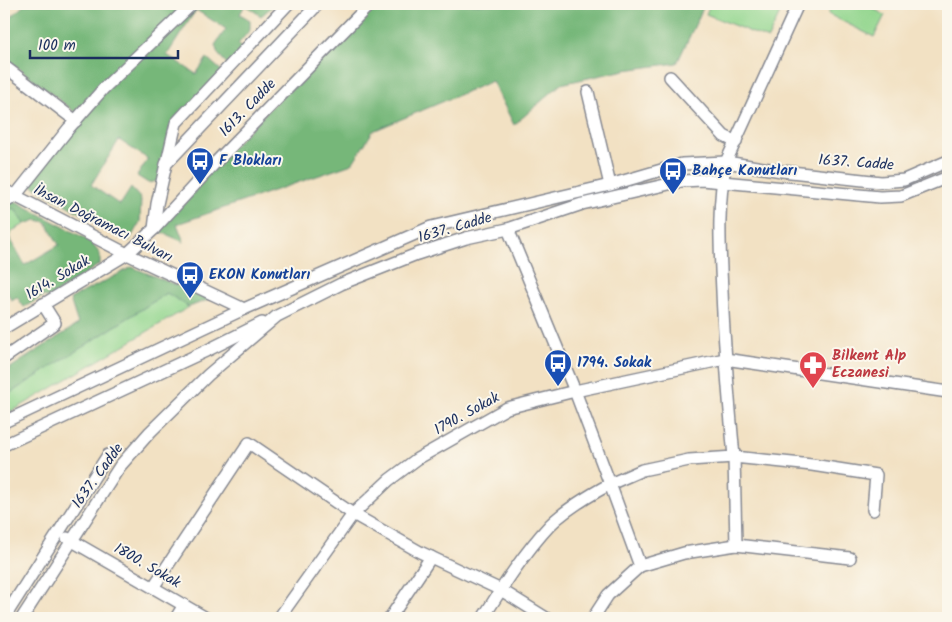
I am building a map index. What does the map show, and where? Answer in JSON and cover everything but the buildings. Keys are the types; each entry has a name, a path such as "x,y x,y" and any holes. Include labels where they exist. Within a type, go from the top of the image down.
{"street":[{"path":"4,203 15,196 104,88 192,4"},
{"path":"154,228 157,204 176,123 288,4"},
{"path":"166,164 318,4"},
{"name":"1613. Cadde","path":"127,254 370,4"},
{"path":"736,545 734,457 725,359 720,247 722,182 726,162 798,4"},
{"path":"4,66 76,120"},
{"path":"670,77 724,136 736,142"},
{"path":"588,92 610,185"},
{"name":"1637. Cadde","path":"4,422 244,309 431,227 610,185 682,164 726,162 782,172 881,182 904,180 948,161"},
{"name":"1637. Cadde","path":"22,618 72,541 94,503 126,459 150,432 208,376 277,316 341,284 417,254 466,238 508,229 582,204 682,181 702,180 880,197 901,196 948,177"},
{"name":"İhsan Doğramacı Bulvarı","path":"4,190 127,254 244,309"},
{"path":"508,229 575,391 640,566"},
{"name":"1614. Sokak","path":"4,328 127,254"},
{"path":"4,358 55,323 43,304"},
{"path":"4,446 277,316"},
{"name":"1790. Sokak","path":"279,618 353,514 389,480 417,459 508,408 575,391 725,359 948,392"},
{"path":"154,586 249,443 353,514 431,557 501,590 546,618"},
{"path":"4,618 108,455"},
{"path":"483,618 520,562 551,524 585,498 610,484 642,470 690,460 734,457 812,465 876,475 873,510"},
{"name":"1800. Sokak","path":"58,532 154,586 206,618"},
{"path":"593,618 608,595 640,566 684,553 736,545 850,558"},
{"path":"390,618 431,557"},
{"path":"176,618 184,605"}],"green space":[{"path":"25,4 288,4 284,9 274,5 261,16 245,5 240,14 250,20 250,30 238,44 244,50 229,66 218,54 215,45 226,29 196,10 167,55 196,74 207,58 223,72 176,123 163,180 148,183 137,176 148,159 119,140 91,185 120,205 131,188 141,199 140,222 129,241 26,182 80,116 4,57 4,24"},
{"path":"370,4 705,4 677,63 625,70 561,84 514,125 492,81 373,131 352,164 177,224 184,242 154,229"},
{"path":"710,4 784,4 768,39 706,14"},
{"path":"833,4 864,4 885,15 874,37 828,14"},
{"path":"4,195 90,241 100,254 100,264 49,298 44,296 24,307 17,297 11,300 4,285 4,242 10,238 25,265 59,245 46,222 37,220 25,224 13,208 4,214"},
{"path":"12,208 15,209 25,224 12,231 10,238 4,242 4,214"},
{"path":"132,267 210,299 189,307 167,293 4,397 4,372 78,324 70,299"},
{"path":"167,293 189,307 16,409 4,414 4,397"}],"place":[{"name":"F Blokları","path":"200,185"},
{"name":"Bahçe Konutları","path":"673,195"},
{"name":"EKON Konutları","path":"190,299"},
{"name":"1794. Sokak","path":"558,387"},
{"name":"Bilkent Alp Eczanesi","path":"813,389"}]}
